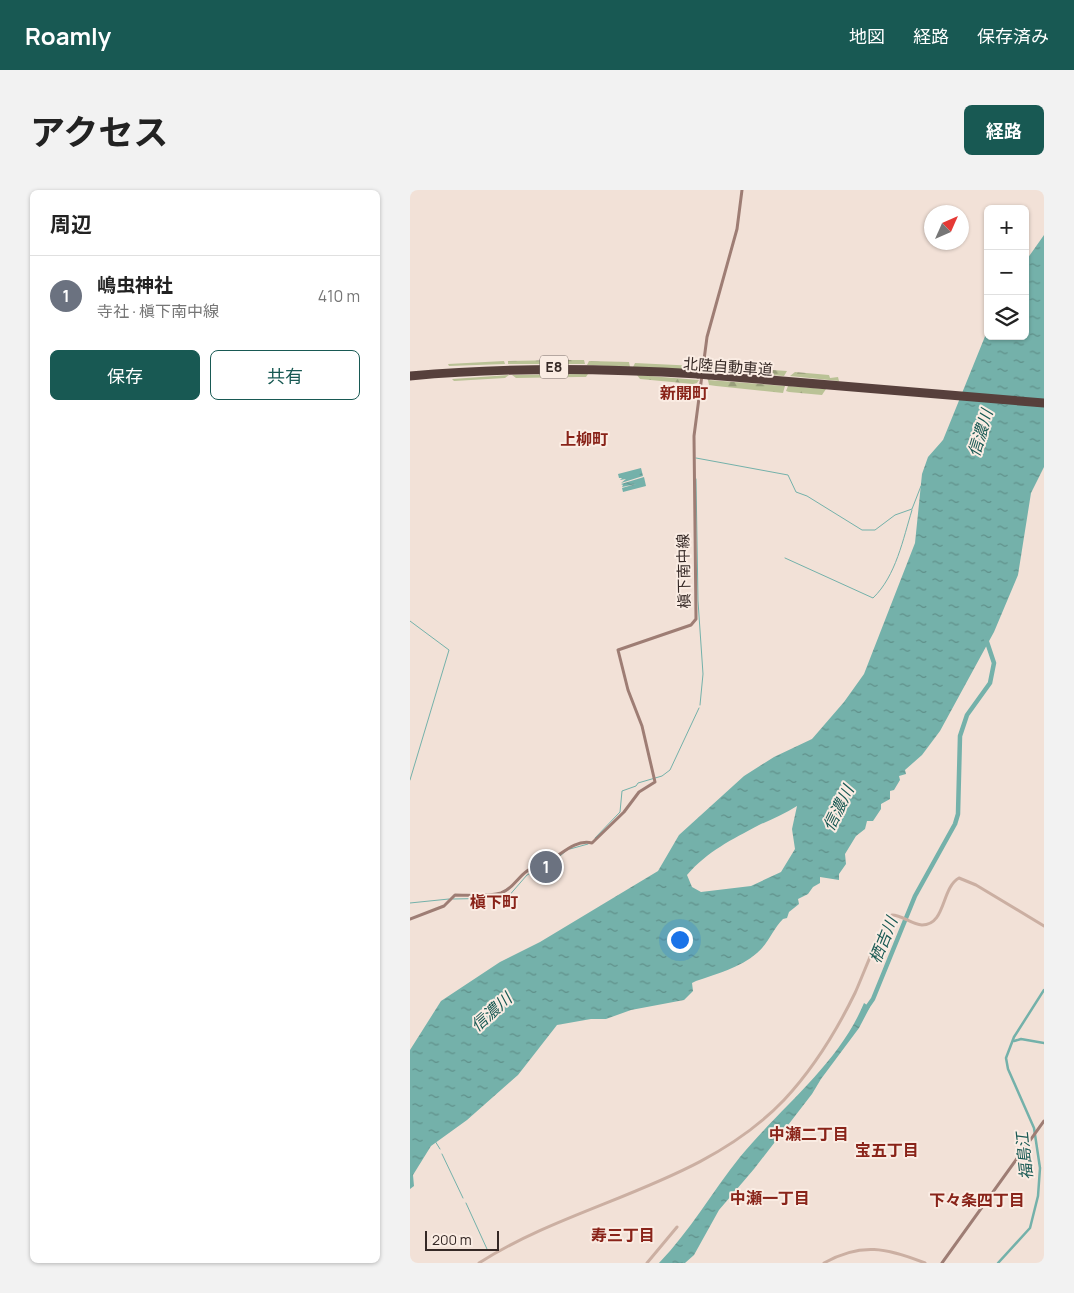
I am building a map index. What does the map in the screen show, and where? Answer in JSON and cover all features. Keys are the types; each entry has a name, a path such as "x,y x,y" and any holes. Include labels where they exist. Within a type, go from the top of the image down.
{"highway":[{"name":"北陸自動車道","path":"410,374 536,367 698,374 1044,405"},
{"name":"北陸自動車道","path":"410,378 536,371 698,374"},
{"name":"北陸自動車道","path":"838,386 1044,400"}],"main road":[{"name":"槇下南中線","path":"410,919 444,906 455,895 502,892 516,884 529,870 549,861 567,848 587,842 592,843 624,812 639,792 655,782 642,726 628,690 618,650 692,625 696,619 693,444 696,414 708,337 737,229 742,190"},
{"path":"942,1263 1044,1121"}],"street":[{"path":"479,1263 532,1234 681,1171 759,1122 794,1088 827,1045 849,1005 888,918 894,915 915,923 927,924 936,918 947,893 959,878 976,885 1044,926"},
{"path":"647,1263 677,1227"},
{"path":"824,1263 852,1251 873,1249 894,1251 925,1263"}],"green space":[{"path":"584,360 585,364 508,364 508,361"},
{"path":"504,361 505,364 449,366 448,364"},
{"path":"589,361 629,362 630,367 587,365"},
{"path":"635,363 697,366 700,367 700,371 633,367"},
{"path":"713,366 787,371 784,376 710,371"},
{"path":"795,372 829,375 830,378 838,377 839,381 790,376"},
{"path":"588,374 586,377 516,378 512,375"},
{"path":"509,375 505,378 454,381 452,379"},
{"path":"637,375 699,380 693,384 640,379"},
{"path":"708,380 785,386 783,393 709,385"},
{"path":"788,386 826,389 822,395 789,392 786,391"}],"water":[{"name":"信濃川","path":"1044,235 1044,467 1031,493 1018,575 994,632 940,731 922,755 905,770 906,774 899,776 900,780 894,790 890,791 890,799 881,804 881,809 873,821 867,821 865,829 856,836 845,854 846,864 839,874 839,880 820,877 820,883 813,887 808,894 798,899 799,904 789,912 787,918 779,923 757,953 736,967 692,983 693,991 684,1000 631,1010 606,1019 591,1019 557,1025 518,1075 467,1120 431,1146 413,1175 414,1186 410,1189 410,1050 441,1001 500,962 540,942 658,871 679,835 744,776 774,757 812,739 844,702 864,674 915,543 922,474 928,457 943,440 984,339 1029,340 1029,256","holes":["797,806 792,829 795,849 781,872 751,886 701,892 692,887 687,875 703,859 720,847"]},
{"path":"641,468 643,476 621,483 626,479 620,480 622,478 619,478 618,474"},
{"path":"644,477 646,486 623,492 622,488 636,484 622,487 623,485 621,484"},
{"path":"864,1003 870,1007 859,1028 812,1094 754,1169 719,1210 694,1255 685,1263 659,1263 691,1225 740,1157 808,1084 840,1046"}],"waterway":[{"path":"696,458 788,475 796,492 807,496 862,530 875,530 895,515 912,509 921,486"},
{"path":"696,479 698,601 703,674 700,705"},
{"path":"785,558 873,598 888,579 893,568 912,510"},
{"path":"410,621 449,650 410,780"},
{"name":"栖吉川","path":"866,1009 873,999 915,896 955,824 958,814 960,736 967,715 990,683 994,663 986,639"},
{"path":"595,838 620,812 622,791 636,786 638,783 662,776 670,770 699,708"},
{"path":"570,849 588,844"},
{"path":"453,899 507,898 527,875 554,861 566,851"},
{"path":"410,903 449,899"},
{"name":"福島江","path":"998,1263 1030,1228 1038,1196 1040,1168 1034,1128 1008,1069 1006,1058 1014,1037 1044,990"},
{"name":"福島江","path":"1014,1041 1021,1039 1044,1043"},
{"path":"435,1141 440,1149"},
{"path":"442,1154 463,1198"},
{"path":"466,1203 487,1249"}],"place":[{"name":"嶋虫神社","path":"546,867"}],"district":[{"name":"新開町","path":"684,393"},
{"name":"上柳町","path":"584,439"},
{"name":"槇下町","path":"494,902"},
{"name":"中瀬二丁目","path":"809,1134"},
{"name":"宝五丁目","path":"887,1150"},
{"name":"中瀬一丁目","path":"770,1198"},
{"name":"下々条四丁目","path":"977,1200"},
{"name":"寿三丁目","path":"623,1235"}]}
